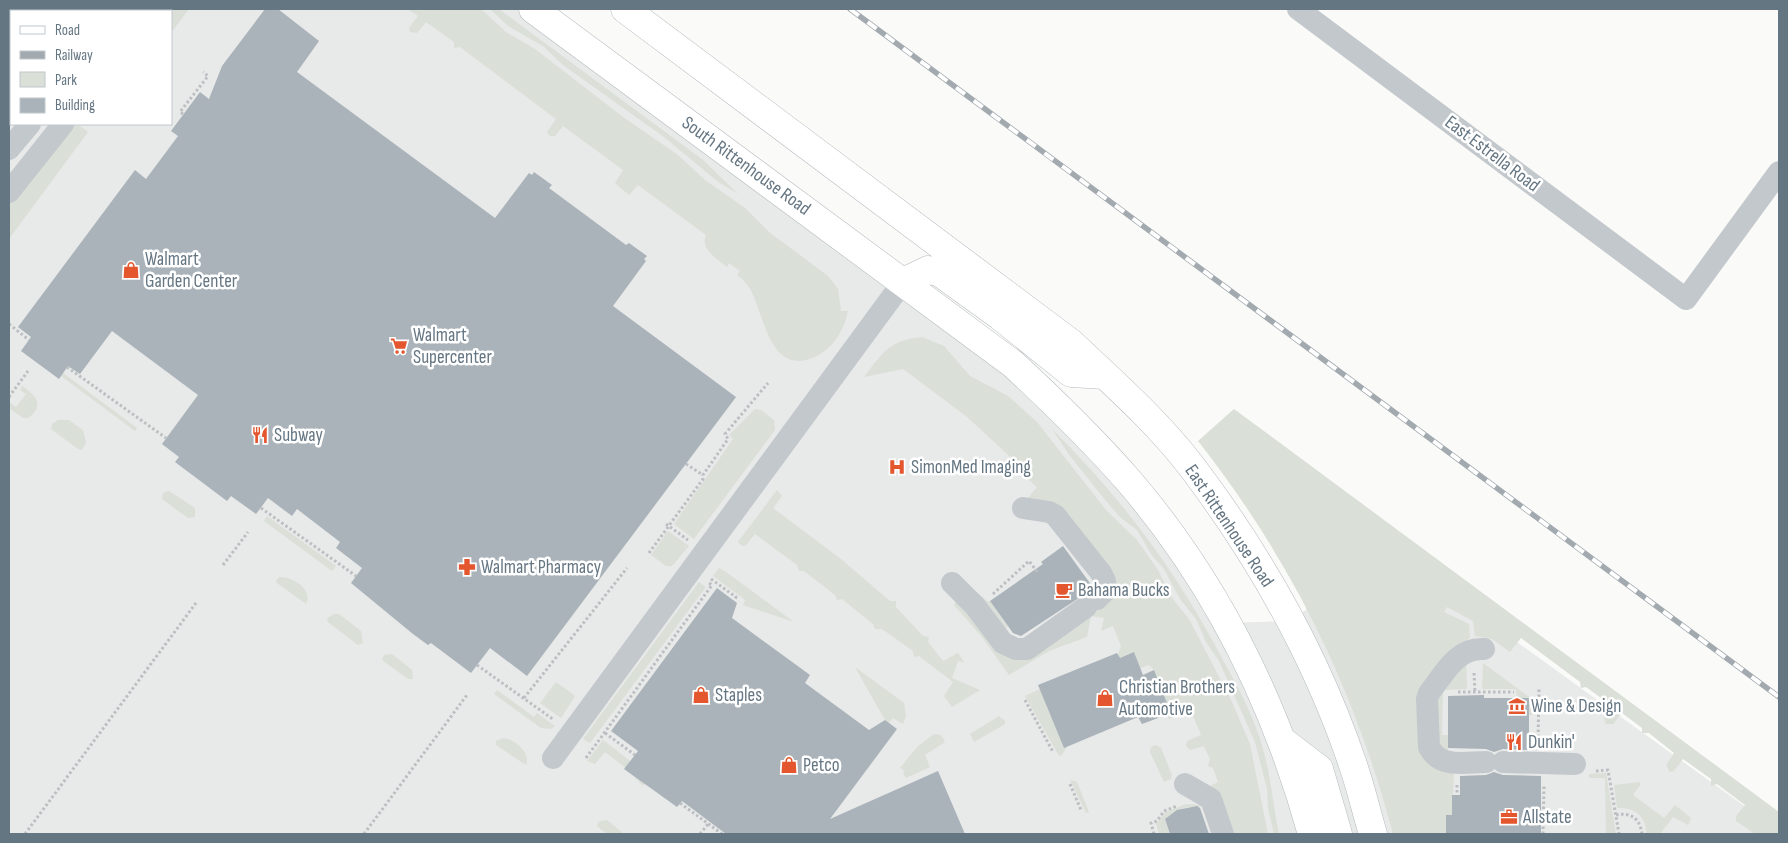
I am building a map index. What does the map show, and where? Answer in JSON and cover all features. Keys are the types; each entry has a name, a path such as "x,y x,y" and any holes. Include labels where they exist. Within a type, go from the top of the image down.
{"main road":[{"name":"South Rittenhouse Road","path":"533,9 1013,364 1071,418 1129,481 1184,554 1228,623 1271,713 1281,740"},
{"name":"East Rittenhouse Road","path":"625,9 1071,343 1136,405 1191,466 1254,557 1291,621 1323,691 1353,765 1373,834"},
{"path":"903,282 928,270 939,272 1000,316 1071,373 1105,375"},
{"path":"1281,740 1312,834"},
{"path":"1281,740 1319,769 1338,834"}],"street":[{"name":"East Estrella Road","path":"1298,9 1686,299 1779,172"},
{"path":"9,149 29,125"},
{"path":"9,192 62,125"},
{"path":"552,758 903,282"},
{"path":"952,583 975,606 1004,643 1016,649 1027,648 1092,603 1105,591 1104,578 1055,515 1049,512 1023,508"},
{"path":"1484,649 1470,649 1460,654 1427,699 1429,747 1432,754 1438,760 1446,762 1495,762 1584,768"},
{"path":"1182,794 1212,799 1223,834"}],"path":[{"path":"183,114 180,112 208,76 203,72"},
{"path":"9,324 29,340"},
{"path":"68,367 166,438"},
{"path":"9,397 28,371"},
{"path":"649,553 703,480 703,475 728,439 725,434 768,383"},
{"path":"686,464 703,475"},
{"path":"261,508 356,576"},
{"path":"224,565 248,532"},
{"path":"989,598 1030,561 1038,573"},
{"path":"524,698 627,568"},
{"path":"586,758 712,585 706,581 713,571"},
{"path":"709,577 736,597 734,601"},
{"path":"25,834 196,603"},
{"path":"477,665 556,722"},
{"path":"1538,748 1539,689"},
{"path":"1452,692 1514,692"},
{"path":"364,834 467,695"},
{"path":"1024,700 1053,752"},
{"path":"604,732 634,755"},
{"path":"1584,768 1608,770 1619,834"},
{"path":"1543,834 1544,775"},
{"path":"1070,784 1080,810"},
{"path":"1154,834 1151,823 1157,821 1164,811 1182,794"},
{"path":"680,803 722,834"},
{"path":"1616,815 1625,814 1635,817 1641,825 1642,834"},
{"path":"700,834 708,824"}],"shaded area":[{"path":"9,9 533,9 1071,418 1228,623 1291,621 1388,549 1779,831 1779,834 9,834"}],"green space":[{"path":"174,9 189,9 172,32 172,12"},
{"path":"408,9 481,9 506,32 535,49 623,117 678,155 705,180 745,208 769,232 828,276 838,289 841,311 848,311 844,325 837,338 822,353 800,361 788,358 778,351 765,327 750,289 737,275 740,271 729,263 727,267 710,253 705,245 706,235 638,185 629,195 615,183 623,170 563,126 555,136 550,136 547,132 556,119 460,47 454,48 454,42 426,22 417,33 410,32 409,28 418,16"},
{"path":"490,9 499,9 703,160 738,194 717,181 664,137 563,65 543,46 508,26"},
{"path":"73,125 80,126 88,132 9,239 9,205 67,127"},
{"path":"922,337 944,346 970,376 1008,396 1037,422 1106,510 1137,540 1158,570 1172,598 1189,619 1232,702 1250,744 1268,834 1230,834 1204,789 1218,782 1213,768 1208,766 1210,759 1204,746 1190,750 1186,746 1187,741 1201,735 1191,711 1169,719 1164,710 1169,708 1154,670 1149,665 1140,668 1134,652 1119,658 1118,654 1121,646 1113,626 1101,631 1104,618 1091,616 1087,637 1049,651 1009,675 982,637 954,605 956,601 1004,652 1110,593 1027,499 1037,487 1014,467 1017,463 966,416 903,369 864,377 882,354 895,344"},
{"path":"63,373 137,428 135,431 61,376"},
{"path":"22,386 37,401 36,409 28,418 23,418 9,408 9,402 16,407 26,394 20,390"},
{"path":"755,409 761,410 774,420 775,430 694,539 674,524 733,439 729,435"},
{"path":"1234,409 1779,812 1779,834 1755,834 1736,821 1736,816 1745,805 1717,784 1711,786 1711,779 1683,759 1674,771 1670,772 1666,765 1674,753 1649,733 1642,733 1642,728 1622,713 1613,724 1606,724 1604,718 1612,706 1586,687 1581,688 1580,682 1521,638 1510,652 1492,639 1475,636 1473,621 1447,607 1444,612 1469,624 1470,638 1455,648 1421,744 1486,769 1486,773 1454,773 1452,815 1446,815 1446,834 1393,834 1359,727 1316,627 1291,579 1263,532 1232,486 1198,441"},
{"path":"58,420 69,420 83,430 86,442 82,450 51,429 52,424"},
{"path":"1052,429 1103,483 1126,511 1168,568 1206,629 1241,693 1260,738 1268,770 1279,834 1274,834 1268,808 1267,789 1255,742 1219,661 1206,642 1196,619 1180,599 1164,569 1151,554 1137,530 1120,517 1102,496 1070,456"},
{"path":"777,490 782,496 773,508 841,559 890,601 896,601 896,607 923,636 929,637 928,642 943,661 958,653 964,662 958,661 952,678 980,690 952,707 944,696 953,682 919,656 914,657 913,651 882,629 875,629 873,624 842,599 837,600 835,595 804,571 799,571 797,565 755,534 745,546 742,546 738,542"},
{"path":"169,491 195,508 195,517 188,518 162,499 163,493"},
{"path":"267,516 336,566 332,571 264,521"},
{"path":"668,531 689,546 672,566 666,566 651,555"},
{"path":"719,568 794,622 743,605 745,600 713,576"},
{"path":"280,577 296,581 304,589 308,599 306,604 277,583 276,580"},
{"path":"699,582 706,587 590,743 583,739"},
{"path":"970,586 988,602 990,601 1008,627 1006,628"},
{"path":"334,614 339,614 361,631 363,643 358,645 328,622 327,618"},
{"path":"392,654 412,670 413,679 408,679 382,660 384,655"},
{"path":"1466,661 1467,689 1443,690 1442,735 1448,735 1448,754 1440,752 1435,696"},
{"path":"1483,663 1536,702 1536,715 1529,715 1529,698 1517,698 1516,689 1482,689"},
{"path":"855,667 904,703 906,716 903,724 893,718 889,723 885,720"},
{"path":"556,682 575,696 561,718 540,703"},
{"path":"1040,689 1067,747 1062,755 1059,756 1025,696"},
{"path":"497,690 534,717 537,713 555,726 551,729 541,728 494,694"},
{"path":"999,716 1005,721 1005,724 974,742 970,734"},
{"path":"934,734 941,735 945,742 925,755 930,767 906,778 903,773 905,771 900,768 917,747"},
{"path":"503,738 521,747 526,756 526,765 496,745 496,741"},
{"path":"603,740 651,777 643,786 626,768 605,752 595,764 587,761"},
{"path":"1156,745 1161,748 1172,775 1171,779 1164,782 1150,752 1151,747"},
{"path":"1606,773 1616,834 1606,834 1605,778 1589,778 1589,774"},
{"path":"1070,780 1077,782 1089,812 1086,813"},
{"path":"1640,782 1633,795 1664,818 1675,805 1691,818 1688,825 1673,817 1660,834 1646,834 1644,822 1638,814 1629,809 1617,808 1614,785"},
{"path":"1186,804 1202,805 1203,807 1187,807 1174,813 1165,820 1170,834 1159,834 1156,823 1166,812"},
{"path":"607,820 624,834 607,834 597,826 598,822"}],"building":[{"name":"Walmart Supercenter","path":"265,9 278,9 319,41 297,72 495,218 529,173 532,175 534,172 552,185 549,188 626,245 629,243 647,256 644,259 646,261 613,306 736,397 527,676 490,648 471,673 431,643 428,645 413,634 351,583 362,568 336,548 340,542 297,509 292,516 268,498 256,514 231,496 227,501 175,462 179,457 162,444 198,395 112,331 80,374 68,366 59,379 21,351 31,337 18,327 135,170 146,179 178,136 171,131 200,92 209,99 222,66"},
{"name":"Bahama Bucks","path":"1063,546 1092,586 1085,594 1021,636 1013,633 990,601 1043,564 1041,562"},
{"path":"717,588 737,603 732,618 810,675 805,683 869,730 885,720 897,729 830,819 938,771 965,834 726,834 682,801 677,807 624,769 638,751 611,731"},
{"name":"Christian Brothers Automotive","path":"1134,652 1143,675 1154,670 1169,708 1159,712 1161,717 1142,724 1138,717 1064,748 1038,685 1117,653 1120,658"},
{"path":"1484,695 1484,698 1529,698 1529,750 1503,749 1494,752 1486,749 1448,748 1448,696"},
{"path":"1494,772 1503,775 1541,776 1541,834 1446,834 1446,815 1452,815 1452,795 1460,795 1460,776 1486,775"},
{"path":"1197,806 1200,808 1209,834 1170,834 1165,819 1177,810"}],"railway":[{"path":"850,9 1779,697"}],"place":[{"name":"Walmart Garden Center","path":"131,270"},
{"name":"Walmart Supercenter","path":"399,346"},
{"name":"Subway","path":"260,435"},
{"name":"SimonMed Imaging","path":"897,467"},
{"name":"Walmart Pharmacy","path":"467,567"},
{"name":"Bahama Bucks","path":"1064,590"},
{"name":"Staples","path":"701,695"},
{"name":"Christian Brothers Automotive","path":"1105,698"},
{"name":"Wine & Design","path":"1517,706"},
{"name":"Dunkin'","path":"1514,742"},
{"name":"Petco","path":"789,765"},
{"name":"Allstate","path":"1509,817"}]}
